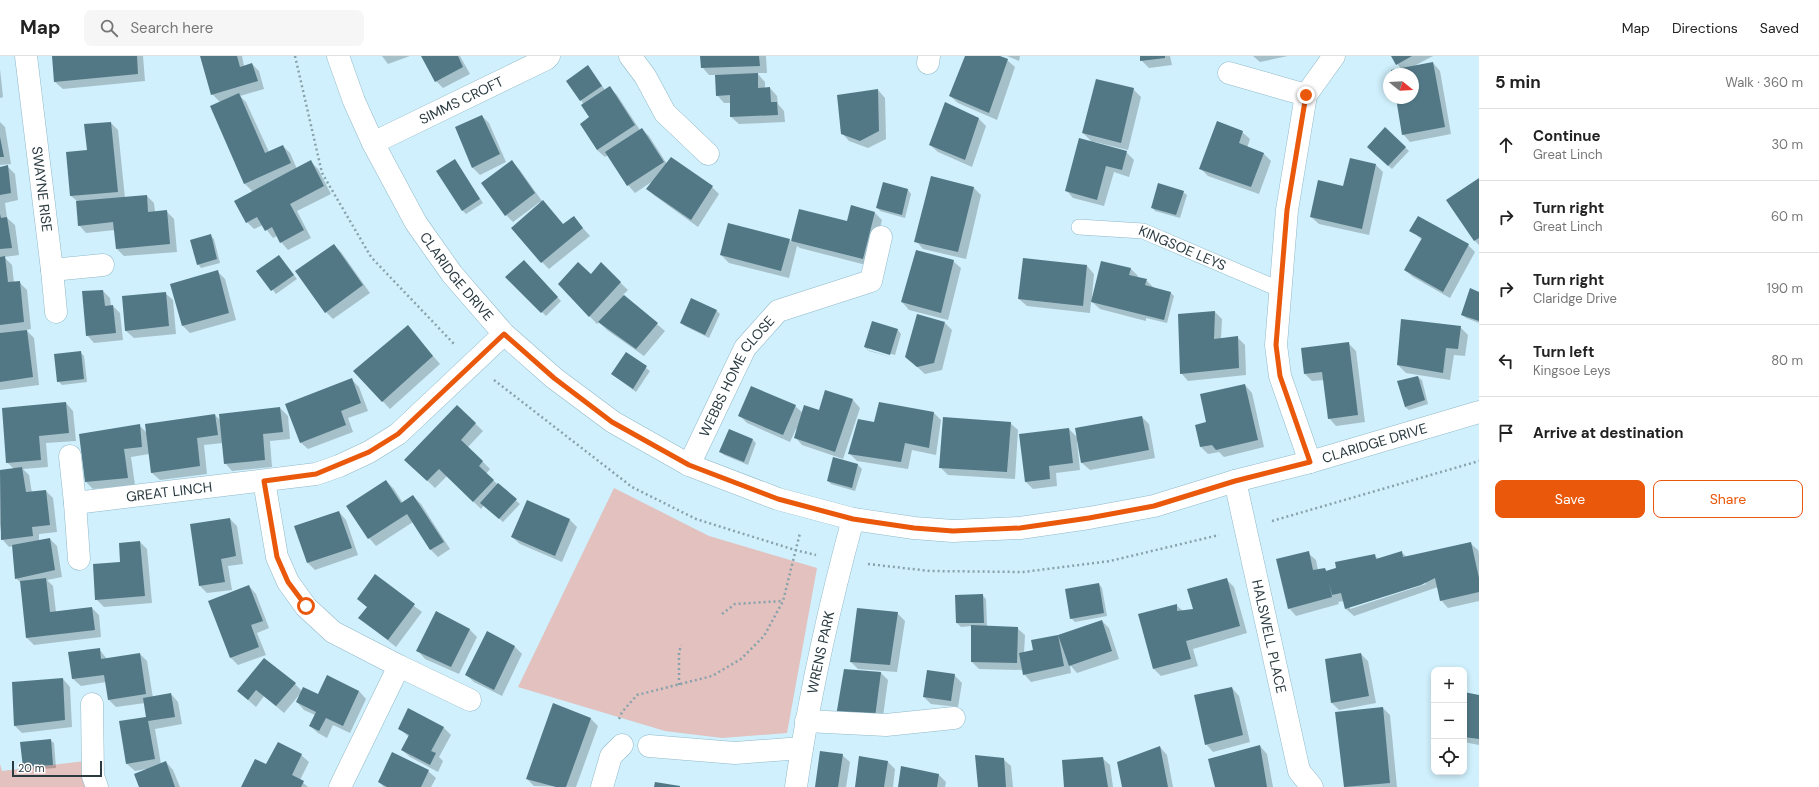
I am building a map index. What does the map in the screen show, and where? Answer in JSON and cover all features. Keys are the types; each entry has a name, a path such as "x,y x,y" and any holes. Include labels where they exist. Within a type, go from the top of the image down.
{"street":[{"name":"SWAYNE RISE","path":"26,56 56,312"},
{"name":"CLARIDGE DRIVE","path":"338,56 354,101 373,143 416,223 452,274 504,334 554,378 612,422 689,465 778,499 853,519 914,528 953,531 1020,528 1089,518 1154,506 1235,481 1310,462 1479,412"},
{"name":"SIMMS CROFT","path":"373,143 546,59 549,56"},
{"path":"630,56 645,76 666,113 708,154"},
{"path":"1310,462 1280,376 1276,345 1287,210 1306,95 1334,56"},
{"path":"1228,73 1306,95"},
{"name":"WEBBS HOME CLOSE","path":"689,465 745,348 778,311 871,281 881,236"},
{"path":"52,270 103,265"},
{"name":"GREAT LINCH","path":"75,503 316,474 369,452 398,434 504,334"},
{"path":"70,456 79,559"},
{"path":"264,481 277,557 288,582 302,600 333,632 470,700"},
{"name":"HALSWELL PLACE","path":"1235,481 1299,771 1312,787"},
{"name":"WRENS PARK","path":"796,787 806,721 841,560 853,519"},
{"path":"340,787 400,666"},
{"path":"92,704 93,776 97,787"},
{"path":"806,721 886,724 954,718"},
{"path":"649,746 735,753 802,748"},
{"path":"602,787 617,750"}],"lane":[{"name":"KINGSOE LEYS","path":"1079,227 1143,231 1281,290"}],"path":[{"path":"295,56 322,173 371,256 472,363 632,487 696,519 795,550 841,560 930,571 1023,572 1110,561 1245,528 1479,461"},
{"path":"617,750 610,735 622,712 637,695 712,676 741,659 764,636 783,601 795,550 808,508"},
{"path":"722,614 735,604 783,601"},
{"path":"680,685 679,653 681,645"}],"shaded area":[{"path":"614,488 709,536 817,568 787,733 722,738 665,731 518,687"},
{"path":"85,761 88,787 0,787 0,764 2,771"}],"building":[{"path":"52,56 137,56 138,74 54,82"},
{"path":"200,56 237,56 240,67 252,63 258,81 211,95"},
{"path":"421,56 458,56 463,67 435,82"},
{"path":"700,56 759,56 760,66 701,68"},
{"path":"965,56 1000,56 1008,59 989,113 949,96"},
{"path":"1140,56 1165,56 1165,58 1140,61"},
{"path":"1391,56 1412,56 1396,65"},
{"path":"1433,62 1445,127 1402,135 1397,104 1419,104 1419,68 1402,68"},
{"path":"588,65 602,86 580,101 566,81"},
{"path":"758,73 758,88 770,87 771,102 777,102 778,115 730,117 730,95 716,96 715,75"},
{"path":"1096,79 1134,88 1121,143 1082,133"},
{"path":"610,86 635,125 597,150 580,124 589,117 581,105"},
{"path":"878,89 879,131 860,141 841,134 837,95"},
{"path":"239,93 265,153 283,145 291,163 244,184 210,106"},
{"path":"945,102 979,118 965,160 929,145"},
{"path":"482,115 500,154 472,168 455,127"},
{"path":"1217,121 1243,131 1239,143 1264,153 1251,187 1199,169"},
{"path":"111,122 118,192 70,196 66,152 87,150 84,124"},
{"path":"1385,127 1406,147 1388,166 1367,147"},
{"path":"642,128 664,162 627,186 605,152"},
{"path":"0,137 4,157 0,157"},
{"path":"1079,138 1127,151 1122,170 1106,166 1097,200 1065,191"},
{"path":"671,157 713,186 691,220 646,189"},
{"path":"1350,158 1376,164 1362,229 1310,217 1318,180 1343,186"},
{"path":"455,159 480,199 462,211 436,171"},
{"path":"311,160 324,186 290,204 304,230 280,243 272,227 265,231 257,217 246,223 234,201"},
{"path":"512,160 535,193 505,216 481,183"},
{"path":"8,165 11,193 0,195 0,167"},
{"path":"931,176 974,187 958,252 914,242"},
{"path":"1479,178 1479,238 1474,241 1446,200"},
{"path":"883,182 908,189 902,215 876,208"},
{"path":"1158,183 1184,191 1176,215 1151,208"},
{"path":"147,195 148,212 167,210 170,244 116,249 113,222 78,226 76,201"},
{"path":"543,200 563,224 574,216 583,228 541,263 511,228"},
{"path":"851,205 875,212 863,259 791,241 799,209 847,221"},
{"path":"0,214 1,218 7,217 12,248 0,249"},
{"path":"1418,216 1469,244 1443,292 1404,270 1422,238 1409,231"},
{"path":"728,223 790,239 781,271 720,255"},
{"path":"211,234 217,259 197,265 190,240"},
{"path":"334,244 363,285 325,313 295,271"},
{"path":"916,250 954,260 941,313 901,302"},
{"path":"279,255 294,275 271,291 256,271"},
{"path":"5,256 8,282 20,281 24,322 0,325 0,257"},
{"path":"1023,258 1087,265 1083,306 1018,299"},
{"path":"524,260 558,297 541,313 505,277"},
{"path":"1101,261 1131,268 1129,275 1147,279 1145,285 1171,292 1164,320 1091,302"},
{"path":"578,262 591,274 601,262 621,282 589,317 558,284"},
{"path":"218,270 229,313 182,326 170,284"},
{"path":"1470,288 1479,292 1479,321 1461,315"},
{"path":"103,290 105,306 113,305 116,333 86,336 82,291"},
{"path":"166,292 169,326 125,331 122,296"},
{"path":"624,295 658,323 636,349 598,322"},
{"path":"691,298 717,310 705,335 680,323"},
{"path":"1215,311 1214,339 1238,336 1239,368 1180,374 1178,314"},
{"path":"917,314 945,322 934,363 917,367 905,357"},
{"path":"1401,319 1461,326 1458,349 1446,348 1443,373 1397,365"},
{"path":"872,321 898,329 890,355 864,347"},
{"path":"408,325 433,356 382,402 353,371"},
{"path":"27,330 33,377 0,382 0,333"},
{"path":"1349,342 1358,415 1328,419 1322,372 1304,374 1301,348"},
{"path":"81,351 84,379 57,382 54,354"},
{"path":"626,352 647,366 633,389 611,374"},
{"path":"1418,376 1425,400 1405,407 1397,381"},
{"path":"352,378 361,403 341,411 346,425 300,443 285,404"},
{"path":"1245,384 1258,440 1216,450 1212,445 1200,447 1195,425 1206,422 1200,394"},
{"path":"751,386 796,405 783,435 738,416"},
{"path":"825,390 853,399 835,452 794,438 804,405 819,410"},
{"path":"66,402 69,433 39,436 41,460 6,463 2,408"},
{"path":"879,402 934,412 929,448 905,443 901,462 848,454 858,419 874,422"},
{"path":"457,405 476,423 461,440 483,461 479,466 494,480 473,502 439,469 427,481 404,460"},
{"path":"280,407 283,432 263,434 265,460 224,464 219,414"},
{"path":"215,414 218,435 197,438 200,466 151,473 145,424"},
{"path":"1142,416 1149,450 1081,463 1075,428"},
{"path":"943,417 1011,422 1007,472 939,468"},
{"path":"140,424 142,447 124,449 128,478 85,482 79,434"},
{"path":"1069,428 1073,463 1049,466 1050,479 1025,482 1019,434"},
{"path":"729,429 753,439 744,462 719,452"},
{"path":"833,457 858,464 852,488 827,481"},
{"path":"22,467 26,492 46,490 50,525 32,527 33,536 1,540 0,470"},
{"path":"386,480 401,503 413,495 444,542 430,550 407,514 368,539 346,506"},
{"path":"498,483 517,499 499,519 480,503"},
{"path":"527,500 570,519 555,556 511,537"},
{"path":"339,511 352,548 307,563 294,526"},
{"path":"230,518 236,556 221,559 225,582 199,586 190,524"},
{"path":"50,538 55,570 15,579 12,545"},
{"path":"140,541 145,596 95,600 93,564 120,562 119,543"},
{"path":"1471,542 1479,578 1479,592 1440,601 1435,578 1421,585 1345,609 1341,593 1332,595 1329,582 1332,597 1288,609 1276,559 1309,551 1313,570 1325,568 1326,571 1336,568 1335,562 1375,554 1376,559 1402,551 1403,557"},
{"path":"375,574 415,604 388,640 358,618 367,607 357,599"},
{"path":"46,578 50,612 92,607 95,630 26,638 20,581"},
{"path":"1227,578 1240,626 1186,641 1191,659 1153,669 1138,614 1177,604 1177,611 1193,609 1187,589"},
{"path":"1099,583 1104,613 1070,619 1065,589"},
{"path":"249,585 263,621 251,625 259,647 230,658 208,601"},
{"path":"983,594 984,623 956,623 955,595"},
{"path":"857,608 898,612 890,665 850,662"},
{"path":"436,611 470,629 451,667 416,651"},
{"path":"1102,620 1112,651 1069,666 1058,635"},
{"path":"971,625 1018,627 1017,663 971,662"},
{"path":"487,631 515,646 494,690 465,675"},
{"path":"1058,635 1064,666 1023,675 1019,653 1033,650 1031,640"},
{"path":"100,648 101,659 140,653 146,694 108,700 104,675 72,679 68,652"},
{"path":"1361,653 1369,696 1331,703 1325,659"},
{"path":"264,658 296,683 276,706 256,690 248,700 237,691"},
{"path":"844,669 881,672 875,717 836,716"},
{"path":"927,670 955,674 951,701 923,697"},
{"path":"327,675 359,691 343,726 326,718 319,731 309,726 316,712 296,702 303,687 318,694"},
{"path":"63,678 65,720 14,726 12,682"},
{"path":"1232,687 1243,735 1205,745 1194,695"},
{"path":"171,693 175,717 148,721 155,759 126,764 119,721 146,717 143,698"},
{"path":"1467,693 1479,695 1479,739 1467,737"},
{"path":"553,703 591,718 566,787 556,787 526,779"},
{"path":"1383,707 1390,783 1344,787 1335,712"},
{"path":"408,708 444,727 431,751 436,753 430,765 401,750 409,735 398,729"},
{"path":"51,739 53,765 23,767 20,742"},
{"path":"278,742 302,754 292,775 304,781 301,787 241,787 255,759 266,764"},
{"path":"1260,745 1267,787 1215,787 1208,759"},
{"path":"1160,746 1168,787 1122,787 1117,762"},
{"path":"820,751 843,754 838,787 815,787"},
{"path":"392,752 429,770 421,787 387,787 378,782"},
{"path":"975,755 1004,758 1006,787 978,787"},
{"path":"859,756 888,761 884,787 855,787"},
{"path":"1103,757 1108,787 1064,787 1062,760"},
{"path":"166,761 175,787 139,787 134,774"},
{"path":"901,766 939,774 937,787 898,787"},
{"path":"655,782 680,786 680,787 654,787"}],"route":[{"path":"306,606 288,582 277,557 264,481 316,474 339,466 369,452 398,434 504,334 554,378 612,422 689,465 778,499 853,519 914,528 953,531 1020,528 1089,518 1154,506 1235,481 1310,462 1280,376 1276,345 1287,210 1306,95"}]}
